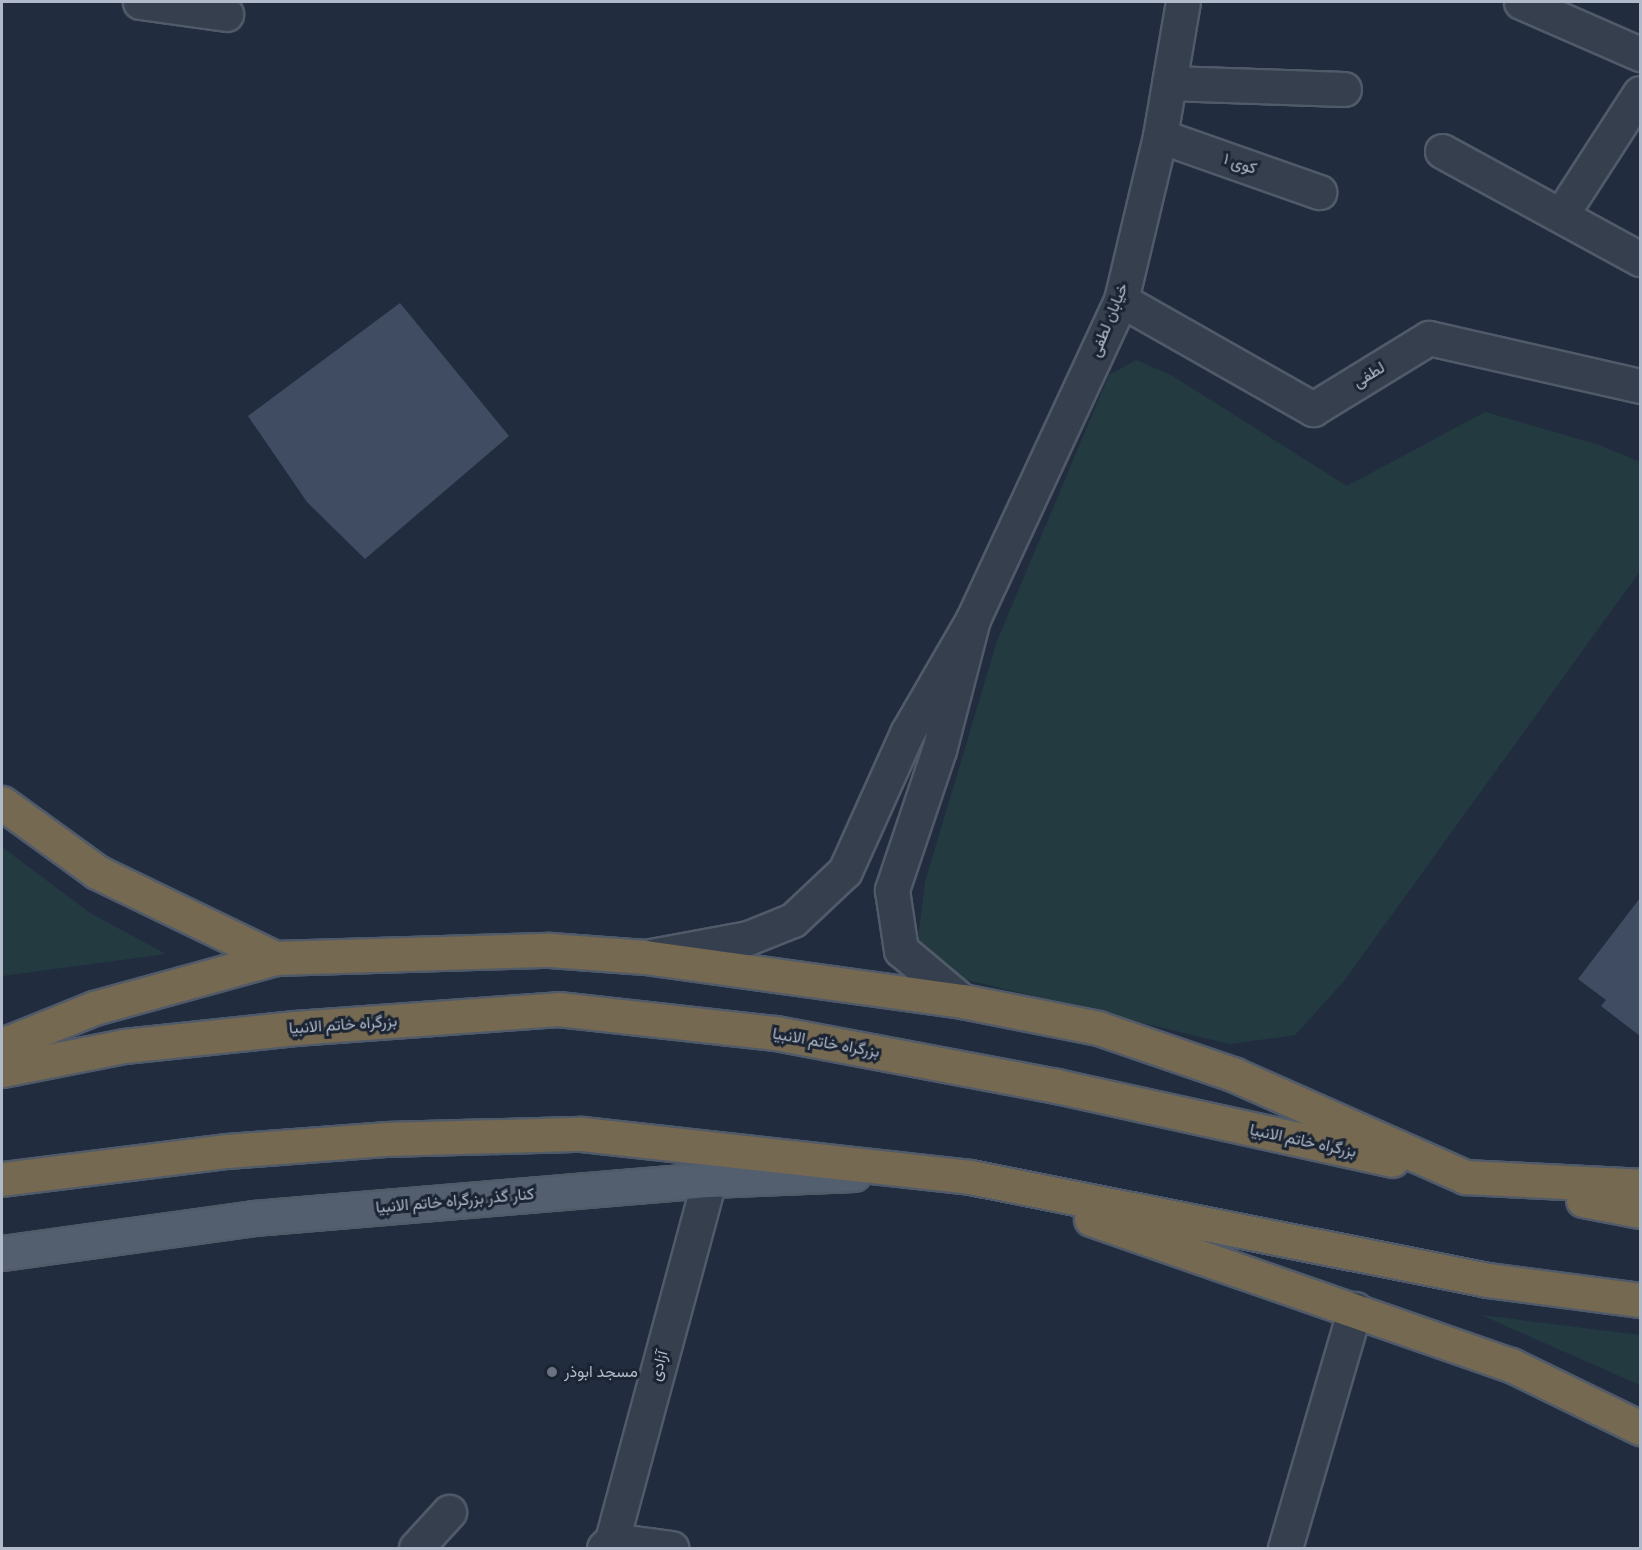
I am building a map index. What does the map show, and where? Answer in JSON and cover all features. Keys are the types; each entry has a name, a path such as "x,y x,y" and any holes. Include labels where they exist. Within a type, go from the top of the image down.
{"highway":[{"path":"2,803 97,872 275,958"},
{"path":"2,1045 94,1008 275,958 550,950 645,957 962,1001 1098,1028 1235,1075 1465,1177 1641,1186"},
{"name":"بزرگراه خاتم الانبیا","path":"2,1070 124,1046 295,1028 558,1009 776,1033 1056,1086 1465,1177 1641,1211"},
{"path":"2,1179 238,1150 385,1139 582,1134 970,1177 1488,1280 1641,1300"},
{"path":"970,1177 1511,1365 1641,1428"}],"main road":[{"name":"کنار گذر بزرگراه خاتم الانبیا","path":"2,1253 254,1218 709,1180 911,1171"}],"street":[{"path":"140,2 226,14"},
{"name":"خیابان لطفی","path":"973,619 1121,300 1160,136 1182,2"},
{"path":"1521,2 1641,54"},
{"path":"1169,83 1344,89"},
{"path":"1561,215 1641,93"},
{"name":"کوی ۱","path":"1160,136 1319,192"},
{"path":"1442,151 1641,259"},
{"name":"لطفی","path":"1121,300 1313,409 1429,338 1641,386"},
{"path":"645,957 748,938 793,920 846,871 907,733 973,619"},
{"path":"962,1001 901,950 892,890 939,750 973,619"},
{"name":"آزادی","path":"608,1544 709,1180"},
{"path":"1285,1548 1355,1309"},
{"path":"416,1548 449,1512"},
{"path":"608,1544 671,1548"}],"green space":[{"path":"1136,360 1171,375 1347,486 1485,412 1599,445 1640,462 1640,571 1344,981 1295,1035 1229,1044 943,974 917,948 925,882 997,641 1109,375"},
{"path":"2,847 90,913 166,954 2,976"},
{"path":"1481,1315 1640,1335 1640,1385"}],"building":[{"path":"400,303 509,436 365,559 307,502 248,416"},
{"path":"1640,898 1640,1036 1601,1006 1606,1000 1578,979"}],"place":[{"name":"مسجد ابوذر","path":"552,1372"}]}
